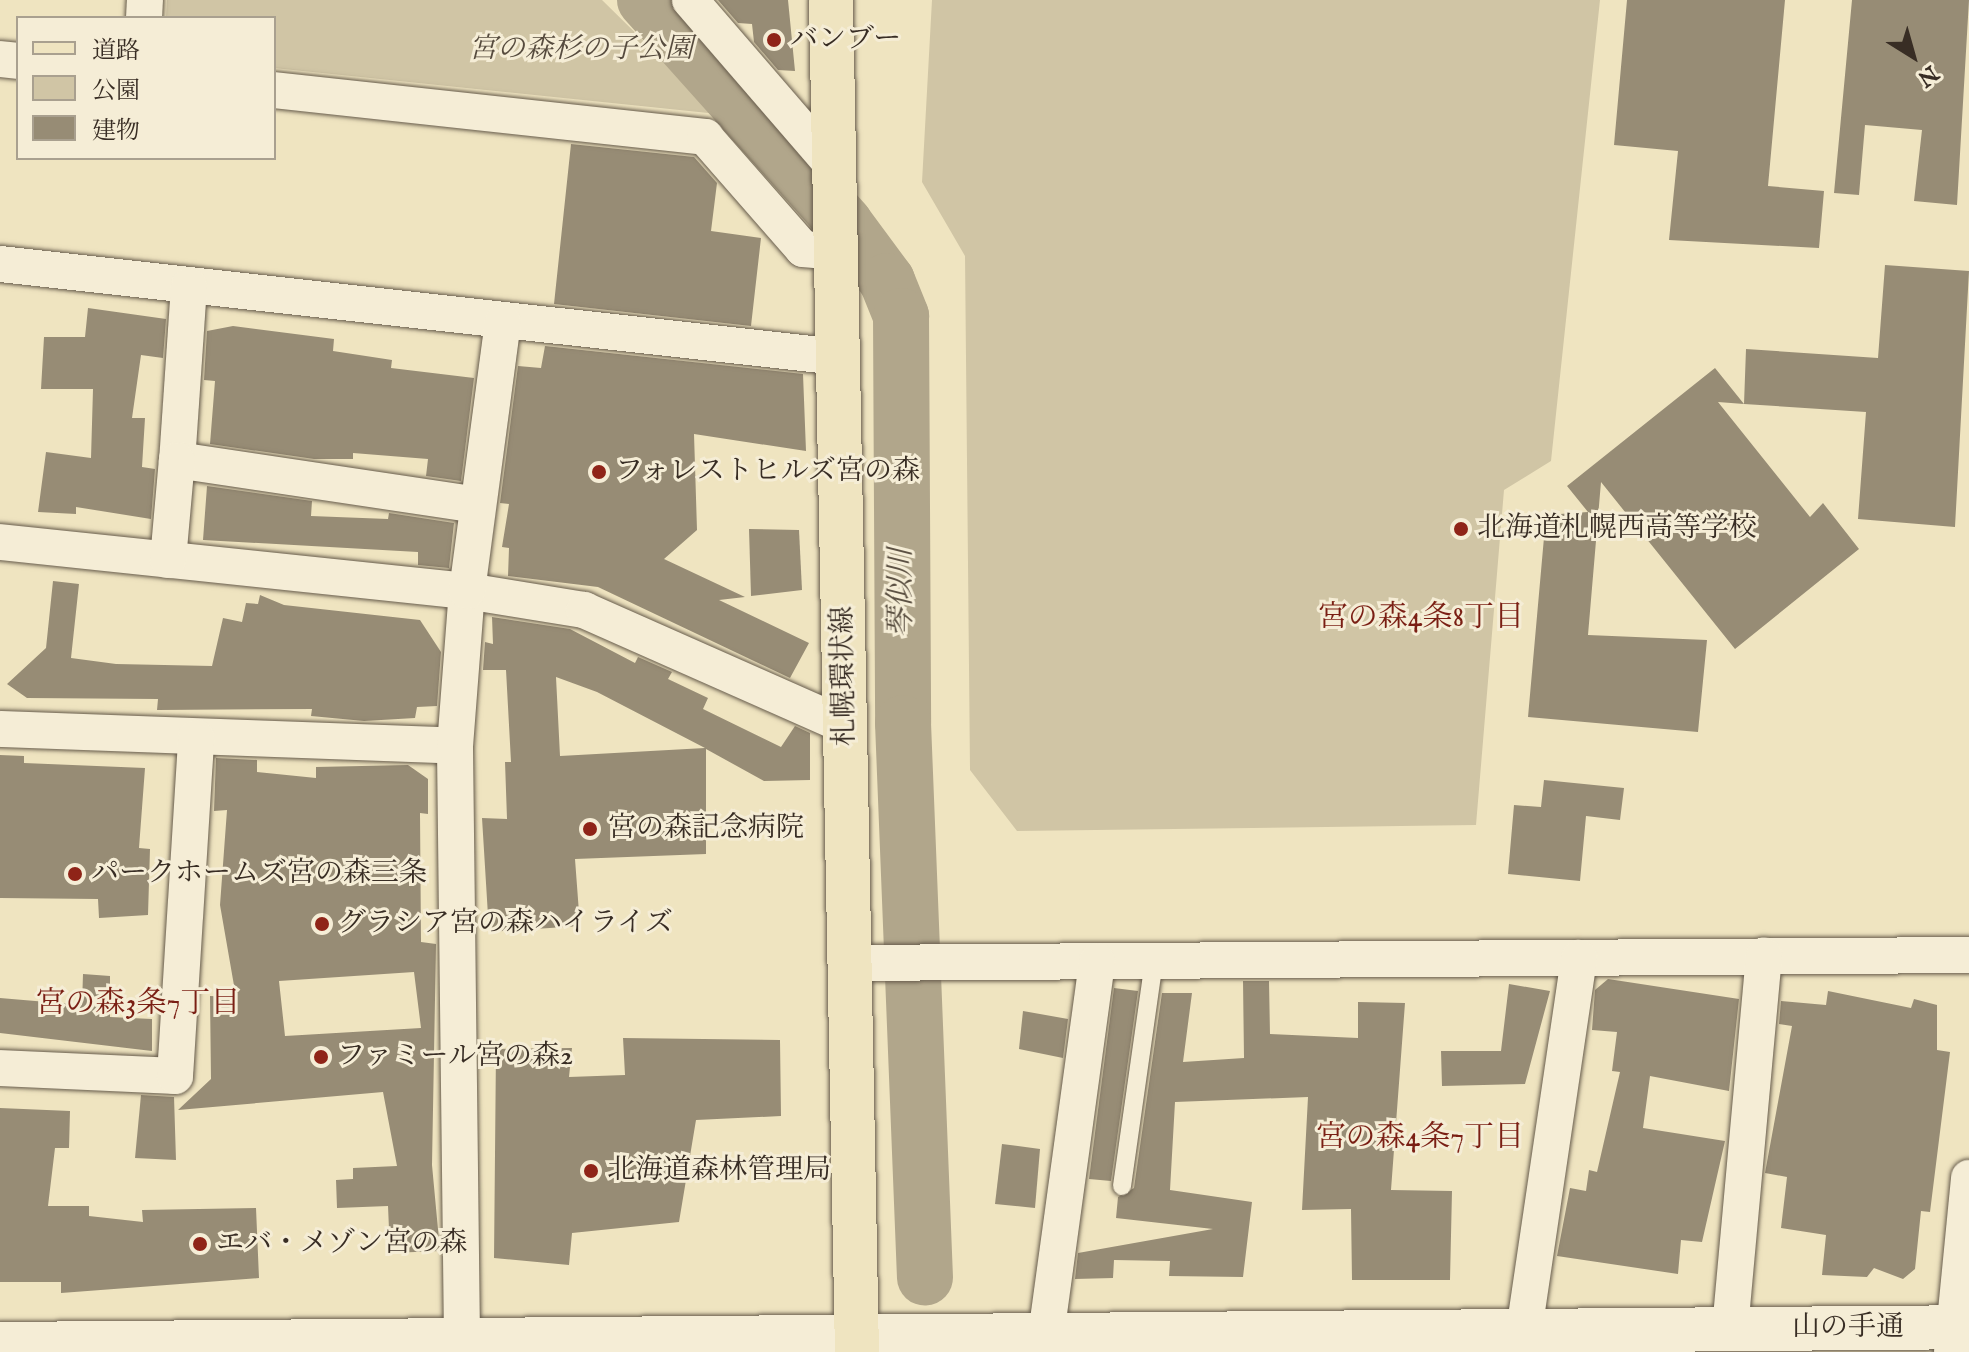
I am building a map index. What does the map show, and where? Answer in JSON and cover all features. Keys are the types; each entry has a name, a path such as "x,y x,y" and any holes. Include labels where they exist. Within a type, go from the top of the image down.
{"main road":[{"name":"札幌環状線","path":"831,0 846,726 870,963 858,1344"},
{"name":"山の手通","path":"21,1346 462,1339 583,1345 858,1344 1046,1335 1513,1338 1730,1329 1958,1335"}],"street":[{"path":"690,0 834,174"},
{"path":"276,90 705,137 803,249 836,250"},
{"path":"0,264 838,357"},
{"path":"168,560 189,286"},
{"path":"462,1339 455,746 467,591 503,322"},
{"path":"177,460 478,505"},
{"path":"0,542 467,591 584,610 846,726"},
{"path":"0,729 455,746"},
{"path":"0,1068 175,1076 196,738"},
{"path":"870,963 1969,955"},
{"path":"1730,1329 1764,956"},
{"path":"1513,1338 1579,958"},
{"path":"1046,1335 1097,961"},
{"path":"1958,1335 1969,1178"}],"lane":[{"path":"1122,1186 1154,961"}],"green space":[{"name":"宮の森杉の子公園","path":"167,0 602,0 718,114 276,68 276,16 166,16"},
{"path":"932,0 1600,0 1551,461 1504,490 1476,825 1017,831 970,770 965,256 922,182"}],"building":[{"path":"718,0 788,0 795,71 778,70 754,42 752,24 738,23"},
{"path":"1627,0 1785,0 1768,186 1824,191 1819,248 1669,240 1678,151 1614,145"},
{"path":"1852,0 1969,0 1957,205 1914,201 1922,130 1865,125 1859,195 1834,193"},
{"path":"571,144 694,157 717,183 711,231 761,238 751,326 554,304"},
{"path":"1885,265 1969,271 1955,527 1858,519 1866,412 1744,404 1746,349 1878,358"},
{"path":"88,308 166,319 163,358 141,355 132,418 145,418 142,467 155,469 151,519 76,507 76,514 38,512 46,452 91,458 93,389 41,389 44,337 85,337"},
{"path":"233,326 334,339 333,351 392,360 391,368 474,378 461,481 426,476 428,459 353,453 353,459 314,459 210,444 215,381 204,380 207,331"},
{"path":"545,346 803,374 806,451 694,434 697,530 664,559 745,597 719,600 809,643 790,678 598,587 508,576 509,548 502,547 509,504 500,503 518,366 541,368"},
{"path":"1715,368 1744,404 1718,402 1810,517 1823,503 1859,549 1735,649 1601,482 1588,635 1707,640 1698,732 1528,717 1546,515 1588,512 1567,486"},
{"path":"207,486 312,501 311,516 388,519 389,513 454,523 449,568 418,565 418,552 203,540"},
{"path":"749,529 799,530 802,590 751,596"},
{"path":"53,581 79,584 71,658 116,664 212,666 223,618 242,622 246,603 258,604 260,595 284,605 420,620 441,652 437,706 417,707 415,718 364,721 311,716 312,709 157,710 158,699 27,698 7,684 46,648"},
{"path":"492,617 570,629 635,663 638,657 672,672 668,679 708,698 703,709 781,747 795,726 810,733 810,780 764,781 706,749 706,854 575,859 580,926 489,932 482,818 507,819 505,762 511,762 506,670 483,670 485,642 493,644","holes":["556,677 597,692 705,748 560,756"]},
{"path":"0,755 24,756 24,763 145,768 139,848 150,849 148,915 99,918 98,899 0,898"},
{"path":"216,758 257,760 257,772 316,778 316,767 408,765 428,779 428,814 420,813 421,942 436,944 432,1165 440,1251 390,1253 388,1206 337,1208 336,1180 353,1179 353,1168 397,1166 383,1092 178,1110 211,1079 210,996 236,997 220,905 227,810 214,811","holes":["414,972 421,1028 285,1036 279,981"]},
{"path":"1544,780 1624,788 1620,820 1586,816 1580,881 1508,874 1514,805 1541,807"},
{"path":"83,974 110,976 110,1017 152,1019 152,1051 0,1033 0,998 82,1005"},
{"path":"1608,979 1739,999 1729,1091 1650,1076 1643,1128 1725,1141 1702,1242 1681,1240 1678,1274 1557,1256 1570,1188 1586,1191 1589,1170 1597,1172 1620,1072 1612,1071 1617,1032 1592,1030 1595,990"},
{"path":"1243,981 1269,981 1270,1034 1358,1038 1358,1002 1405,1003 1391,1190 1452,1191 1450,1280 1352,1280 1351,1209 1302,1210 1308,1097 1175,1102 1170,1190 1252,1202 1243,1277 1169,1276 1170,1261 1114,1260 1113,1278 1075,1279 1078,1253 1213,1229 1116,1218 1118,1197 1134,1188 1162,993 1192,993 1183,1062 1244,1058"},
{"path":"1509,984 1550,991 1525,1084 1442,1086 1441,1051 1501,1051"},
{"path":"1114,988 1138,991 1111,1181 1089,1179"},
{"path":"1828,991 1911,1008 1914,999 1937,1005 1937,1050 1950,1052 1930,1212 1921,1211 1915,1269 1903,1279 1874,1268 1867,1277 1822,1275 1826,1235 1781,1228 1787,1177 1765,1173 1792,1026 1779,1024 1781,1001 1826,1005"},
{"path":"1023,1011 1068,1019 1063,1058 1019,1049"},
{"name":"北海道森林管理局","path":"623,1038 780,1040 781,1116 696,1120 679,1222 572,1233 569,1265 494,1258 496,1049 572,1048 569,1077 625,1075"},
{"path":"141,1095 174,1097 176,1160 135,1158"},
{"path":"0,1108 70,1111 69,1148 55,1148 48,1206 89,1206 89,1216 143,1222 142,1210 256,1208 259,1278 61,1293 61,1282 0,1282"},
{"path":"1002,1144 1040,1149 1035,1208 995,1204"}],"waterway":[{"name":"琴似川","path":"645,0 845,224 887,281 901,316 903,723 925,1278"}],"place":[{"name":"バンブー","path":"774,40"},
{"name":"フォレストヒルズ宮の森","path":"599,472"},
{"name":"北海道札幌西高等学校","path":"1461,529"},
{"name":"宮の森記念病院","path":"590,829"},
{"name":"パークホームズ宮の森三条","path":"75,874"},
{"name":"グラシア宮の森ハイライズ","path":"322,924"},
{"name":"ファミール宮の森2","path":"321,1057"},
{"name":"北海道森林管理局","path":"591,1171"},
{"name":"エバ・メゾン宮の森","path":"200,1244"}],"district":[{"name":"宮の森4条8丁目","path":"1421,618"},
{"name":"宮の森3条7丁目","path":"138,1004"},
{"name":"宮の森4条7丁目","path":"1420,1138"}]}
